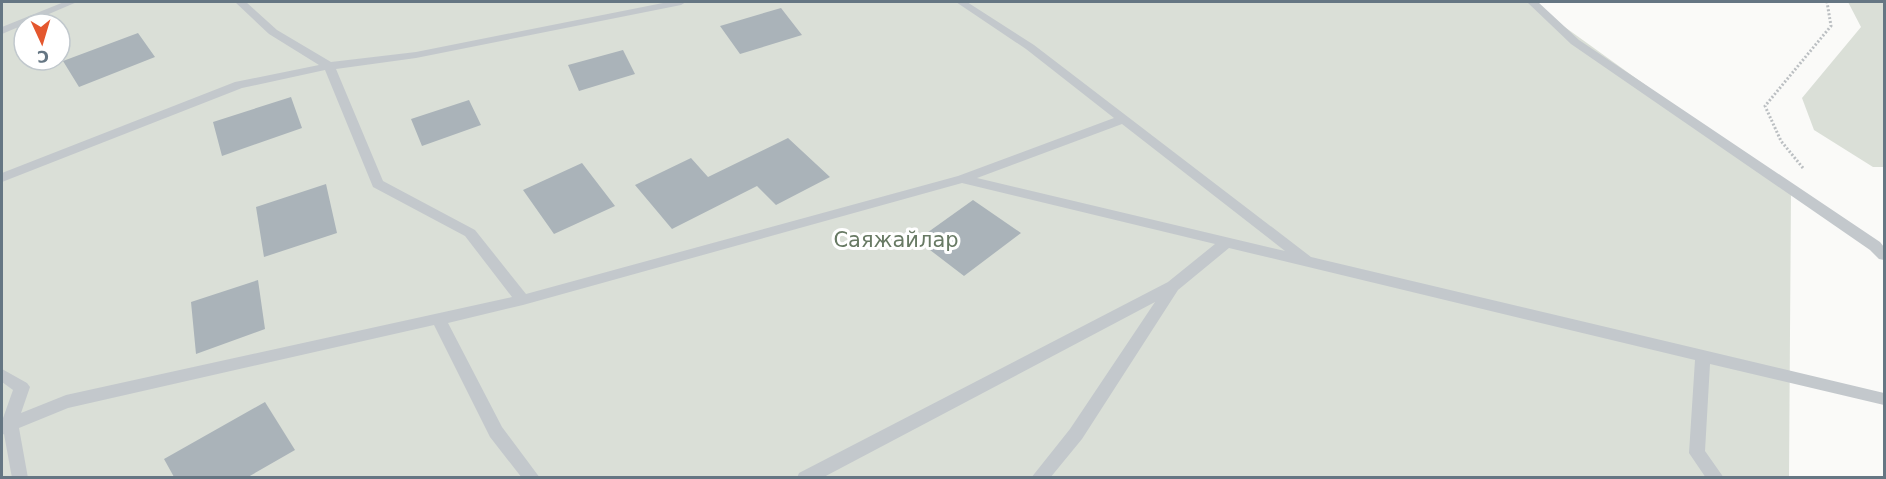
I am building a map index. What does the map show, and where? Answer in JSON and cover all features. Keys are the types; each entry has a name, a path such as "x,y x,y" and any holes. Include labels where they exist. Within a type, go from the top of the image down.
{"lane":[{"path":"2,31 72,2"},
{"path":"240,2 273,32 328,66 378,184 470,233 522,300"},
{"path":"2,178 239,86 328,66 416,55 681,2"},
{"path":"961,2 1030,47 1310,263"},
{"path":"1532,2 1575,42 1875,246 1884,255"},
{"path":"6,426 66,402 522,300 962,179 1123,119"},
{"path":"962,179 1310,263 1503,306 1703,358 1884,399"},
{"path":"805,477 1173,286 1225,243"},
{"path":"1039,477 1076,434 1173,286"},
{"path":"439,320 496,432 532,477"},
{"path":"1703,358 1697,453 1716,477"},
{"path":"2,375 22,387 6,426 20,477"}],"path":[{"path":"1809,175 1781,141 1765,106 1832,26 1827,2"}],"green space":[{"name":"Саяжайлар","path":"2,2 1530,2 1791,190 1789,477 2,477"},
{"path":"1848,2 1884,2 1884,167 1873,167 1814,130 1802,98 1861,27"}],"building":[{"path":"781,8 802,35 740,54 720,26"},
{"path":"138,33 155,57 79,87 70,72 72,72 72,58"},
{"path":"623,50 635,74 579,91 568,65"},
{"path":"291,97 302,128 222,156 213,122"},
{"path":"469,100 481,125 422,146 411,119"},
{"path":"788,138 830,177 776,205 757,186 672,229 635,185 691,158 708,177"},
{"path":"582,163 615,206 554,234 523,190"},
{"path":"326,184 337,233 264,257 256,207"},
{"path":"973,200 1021,233 964,276 917,240"},
{"path":"258,280 265,329 196,354 191,302"},
{"path":"265,402 295,450 248,477 174,477 164,459"}]}
